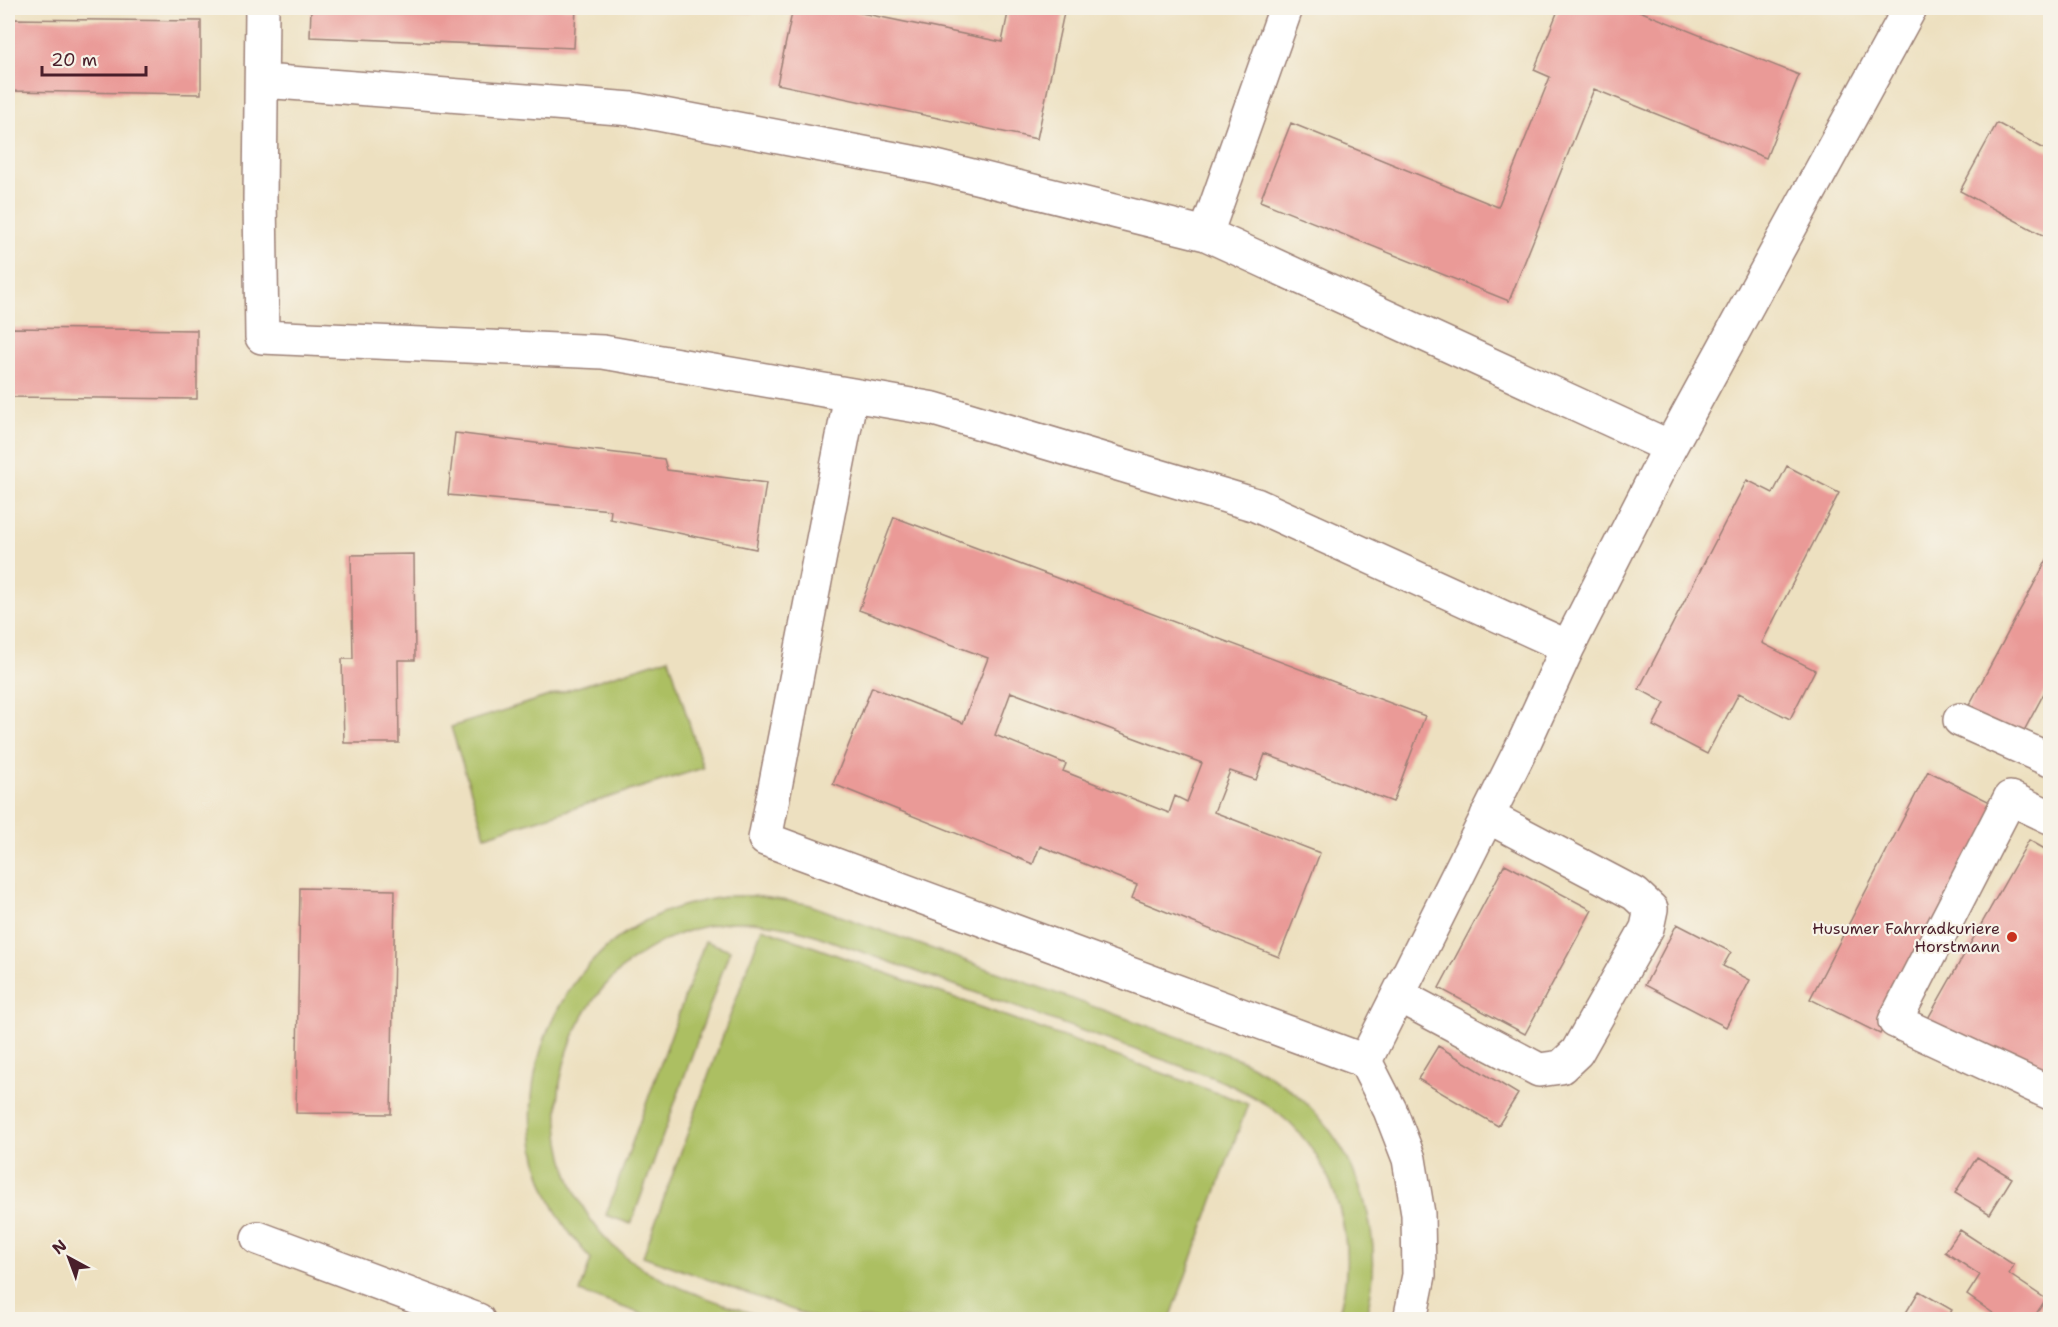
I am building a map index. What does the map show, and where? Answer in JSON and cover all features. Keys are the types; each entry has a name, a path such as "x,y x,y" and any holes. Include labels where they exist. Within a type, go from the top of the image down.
{"lane":[{"path":"262,8 260,198 262,337 603,352 934,409 1256,505 1568,647"},
{"path":"1206,234 1286,8"},
{"path":"1365,1061 1568,647 1670,447 1910,8"},
{"path":"263,81 633,109 932,166 1206,234 1670,447"},
{"path":"851,395 765,839 1365,1061 1390,1110 1409,1159 1418,1214 1419,1275 1410,1320"},
{"path":"1960,720 2050,760"},
{"path":"2050,817 2010,798 1895,1020 2050,1093"},
{"path":"1398,995 1539,1070 1561,1067 1577,1052 1647,928 1651,909 1635,894 1487,816"},
{"path":"258,1238 478,1320"}],"green space":[{"path":"669,658 703,768 485,836 451,727"},
{"path":"730,896 755,896 807,904 1237,1058 1282,1083 1318,1116 1337,1141 1352,1168 1363,1197 1370,1227 1373,1258 1372,1289 1365,1319 1337,1319 1344,1292 1345,1235 1330,1181 1316,1156 1299,1133 1264,1103 1214,1078 809,933 752,922 733,922 695,929 660,943 630,962 604,987 583,1016 568,1049 560,1086 558,1124 563,1158 574,1190 591,1220 613,1246 648,1272 667,1282 768,1319 656,1319 580,1292 591,1259 556,1212 535,1155 531,1115 535,1074 546,1034 564,998 589,965 619,937 664,912 692,903"},
{"path":"762,928 1248,1104 1170,1319 818,1319 643,1256"},
{"path":"705,941 730,950 631,1224 606,1215"}],"building":[{"path":"311,8 576,8 574,48 310,37"},
{"path":"753,8 753,13 678,9"},
{"path":"793,8 837,8 1002,42 1009,8 1065,8 1037,139 777,84"},
{"path":"1559,8 1632,8 1799,75 1766,158 1594,89 1509,301 1260,201 1291,123 1498,207 1550,77 1534,70"},
{"path":"8,19 201,21 201,94 8,91"},
{"path":"1997,123 2050,152 2050,239 1960,191"},
{"path":"8,328 197,330 197,399 8,397"},
{"path":"455,433 664,459 667,470 766,483 756,549 610,519 611,510 448,495"},
{"path":"1787,466 1839,493 1762,643 1815,670 1790,719 1739,693 1707,754 1653,726 1665,703 1639,689 1747,480 1773,493"},
{"path":"894,517 1425,716 1393,802 1265,754 1256,780 1230,771 1214,812 1320,853 1279,957 1132,898 1137,885 1040,846 1033,864 833,784 872,687 963,723 988,658 859,610","holes":["1011,692 1202,763 1187,802 1175,796 1169,813 1063,771 1066,764 995,735"]},
{"path":"414,554 415,660 398,660 399,743 344,743 342,659 353,659 351,555"},
{"path":"2050,554 2050,682 2018,742 1965,713"},
{"path":"1928,771 1998,806 1880,1034 1810,999"},
{"name":"Husumer Fahrradkuriere Horstmann","path":"2029,840 2050,852 2050,1078 1926,1022"},
{"path":"1505,864 1592,910 1525,1034 1439,988"},
{"path":"300,888 395,890 391,1114 296,1113"},
{"path":"1677,924 1731,952 1723,966 1750,980 1726,1027 1645,985"},
{"path":"1438,1046 1518,1094 1498,1126 1418,1079"},
{"path":"1977,1157 2012,1178 1990,1214 1955,1193"},
{"path":"1960,1230 2014,1265 2009,1274 2046,1299 2032,1320 2003,1320 1967,1295 1980,1275 1945,1252"},
{"path":"1919,1291 1952,1310 1946,1320 1911,1320 1904,1316"}],"place":[{"name":"Husumer Fahrradkuriere Horstmann","path":"2012,937"}]}
